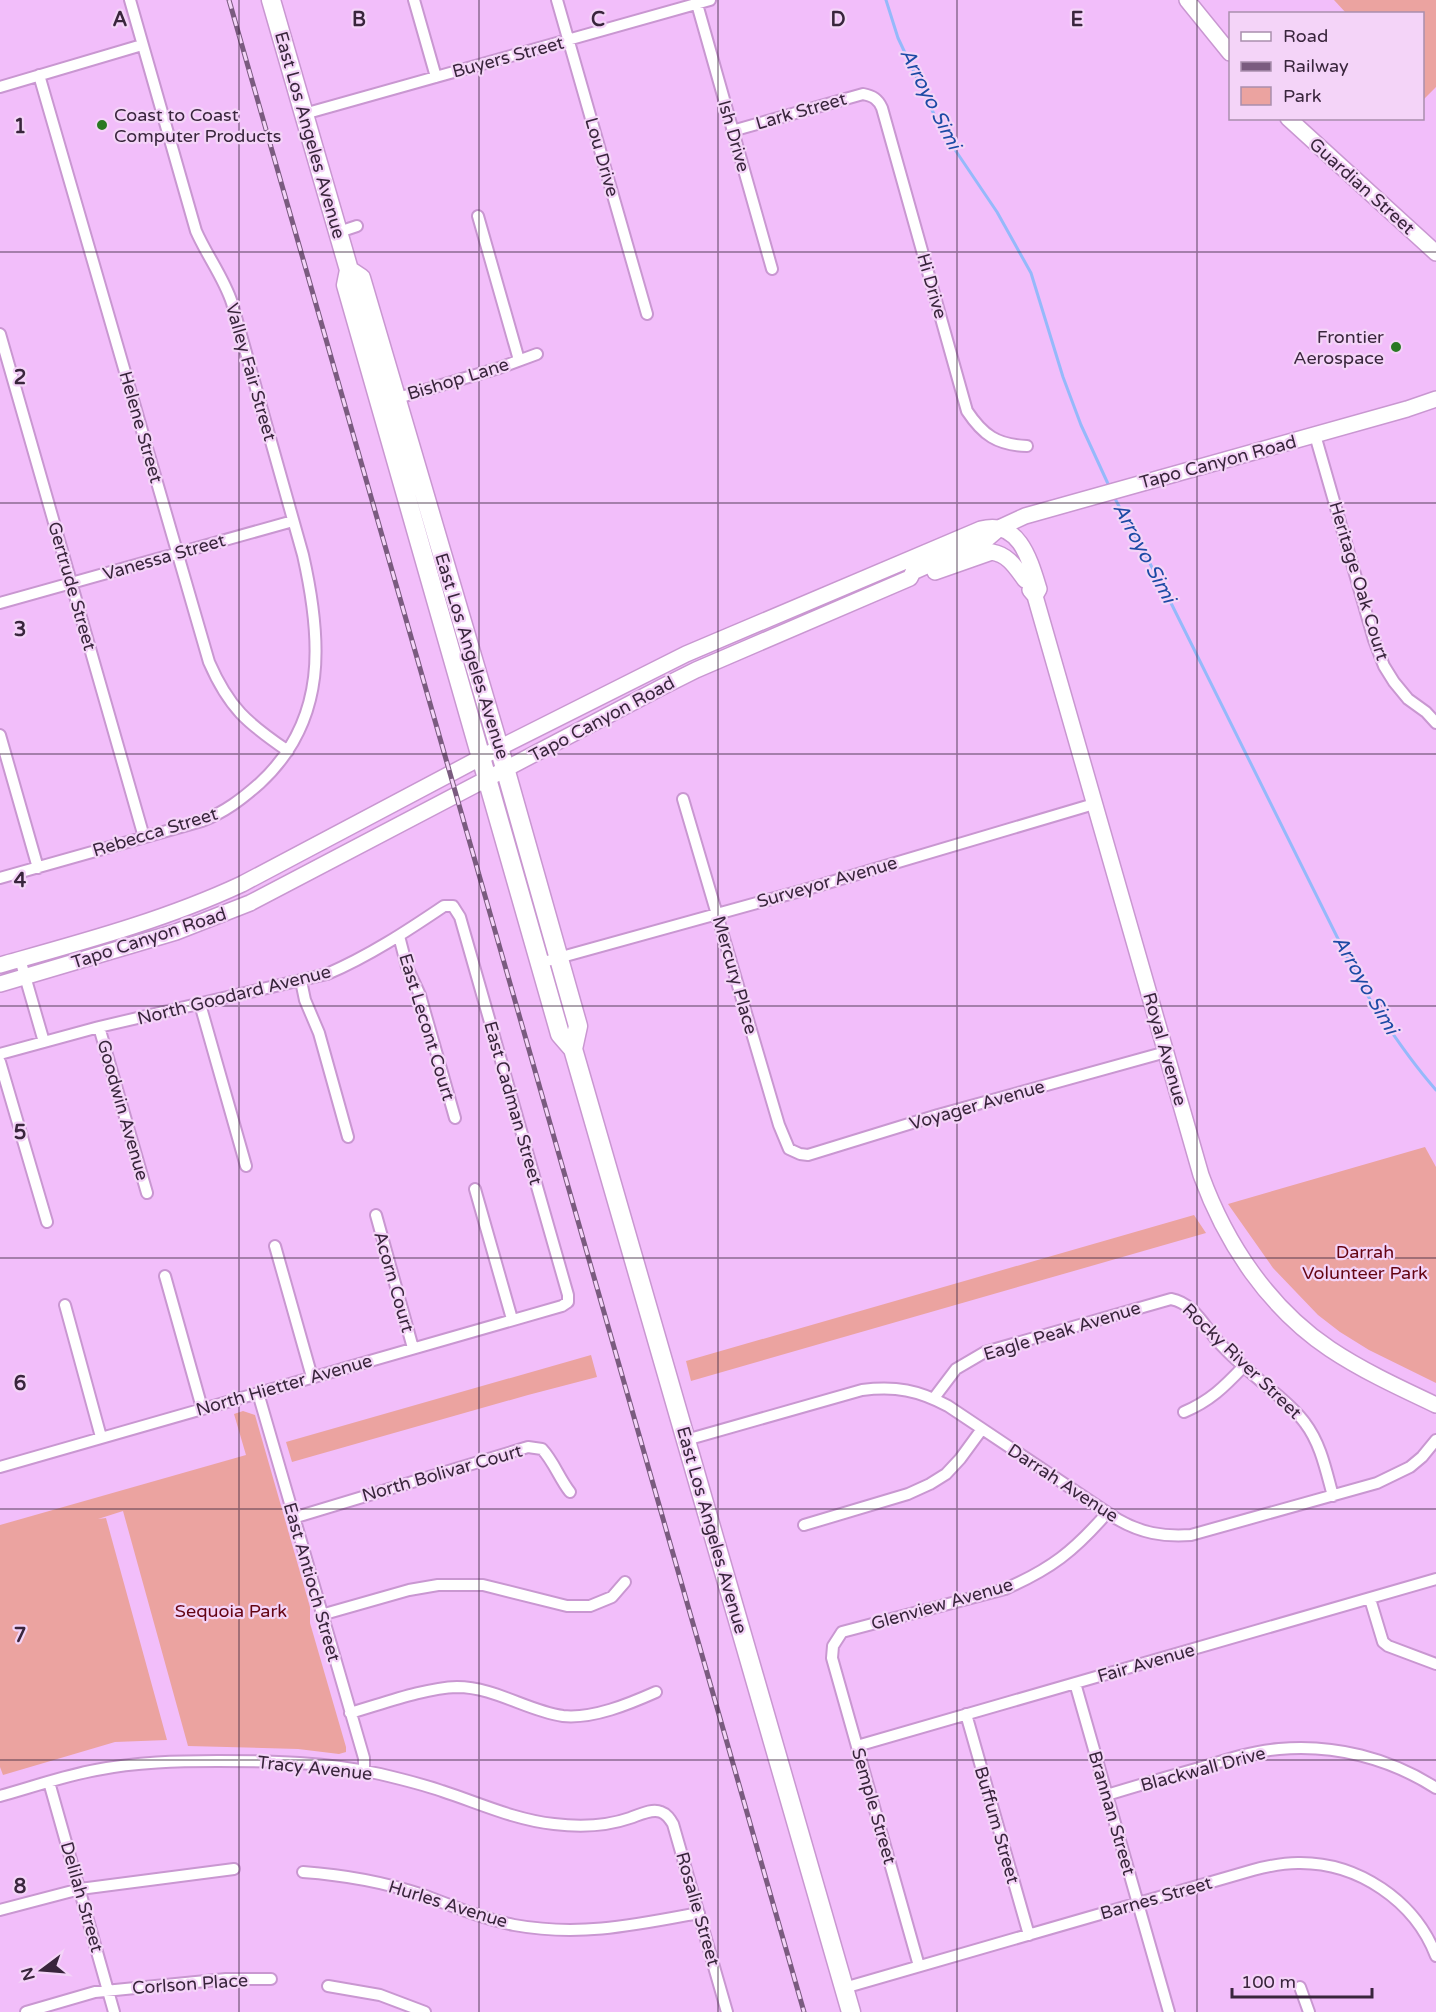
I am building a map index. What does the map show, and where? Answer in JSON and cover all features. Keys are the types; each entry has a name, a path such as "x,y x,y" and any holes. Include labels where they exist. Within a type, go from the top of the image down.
{"main road":[{"name":"East Los Angeles Avenue","path":"271,0 349,270 361,278 388,401 486,778 560,1034 573,1049 851,2012"},
{"path":"1186,0 1229,52"},
{"name":"Guardian Street","path":"1290,120 1436,253"},
{"name":"Tapo Canyon Road","path":"0,984 176,933 249,903 696,670 910,578 913,572 987,539 1001,527 1025,516 1436,399"},
{"name":"East Los Angeles Avenue","path":"388,401 505,768 578,1026 573,1049"},
{"name":"Tapo Canyon Road","path":"0,965 170,914 213,898 499,748 686,654 981,529 992,526 1001,527"},
{"name":"Royal Avenue","path":"1001,527 1035,596 1209,1197 1226,1233 1252,1273 1290,1317 1330,1349 1384,1380 1436,1405"},
{"name":"Royal Avenue","path":"1001,527 1010,532 1019,542 1039,589 1035,596"},
{"path":"910,578 916,579 992,552 1010,560 1026,580"}],"street":[{"name":"Valley Fair Street","path":"130,0 196,231 205,252 229,292 312,592 316,661 314,683 308,708 288,750"},
{"path":"414,0 436,77"},
{"name":"Lou Drive","path":"557,0 647,314"},
{"name":"Buyers Street","path":"304,114 710,0"},
{"name":"Ish Drive","path":"697,4 772,268"},
{"path":"0,87 142,45"},
{"name":"Helene Street","path":"39,75 209,662 220,687 245,719 288,750"},
{"name":"Lark Street","path":"732,130 848,97 871,95"},
{"name":"Hi Drive","path":"871,95 878,100 882,108 967,411 978,427 990,436 1014,446 1027,446"},
{"path":"478,216 519,360"},
{"path":"339,232 357,226"},
{"name":"Gertrude Street","path":"0,334 144,837"},
{"name":"Bishop Lane","path":"388,401 499,368 537,354"},
{"name":"Heritage Oak Court","path":"1315,435 1380,657 1408,699 1431,712 1436,723"},
{"name":"Vanessa Street","path":"0,603 293,521"},
{"path":"0,735 38,868"},
{"name":"Rebecca Street","path":"0,878 202,820 230,807 264,779 288,750"},
{"name":"Mercury Place","path":"683,799 778,1125 789,1149"},
{"name":"Surveyor Avenue","path":"540,963 718,914 1094,804"},
{"name":"North Goodard Avenue","path":"0,1054 99,1027 327,974 350,964 399,936 444,906 453,906"},
{"name":"East Cadman Street","path":"453,906 460,917 565,1283 568,1302"},
{"name":"East Lecont Court","path":"399,936 407,967 420,995 454,1118"},
{"path":"20,959 45,1042"},
{"path":"301,981 305,1000 319,1033 348,1137"},
{"path":"200,1004 246,1166"},
{"name":"Goodwin Avenue","path":"99,1027 147,1193"},
{"name":"Voyager Avenue","path":"789,1149 808,1155 938,1115 1166,1052"},
{"path":"0,1062 47,1222"},
{"path":"475,1189 513,1319"},
{"name":"Acorn Court","path":"376,1215 413,1348"},
{"path":"274,1246 312,1377"},
{"path":"165,1276 202,1408"},
{"name":"Rocky River Street","path":"1172,1299 1188,1305 1217,1340 1306,1423 1318,1446 1333,1496"},
{"name":"Eagle Peak Avenue","path":"934,1398 956,1369 985,1352 1172,1299"},
{"name":"North Hietter Avenue","path":"1,1464 258,1393 562,1306 568,1302"},
{"path":"65,1305 101,1437"},
{"path":"1184,1412 1216,1395 1244,1367"},
{"name":"Darrah Avenue","path":"686,1440 862,1390 902,1389 934,1398 948,1406 1107,1513 1134,1528 1172,1536 1191,1535 1377,1483 1395,1475 1422,1457 1436,1440"},
{"name":"East Antioch Street","path":"258,1393 363,1758 364,1771"},
{"path":"804,1525 908,1494 930,1484 946,1474 982,1429"},
{"name":"North Bolivar Court","path":"293,1518 528,1447 542,1449 549,1456 560,1479 570,1492"},
{"name":"Glenview Avenue","path":"833,1646 842,1632 1005,1589 1026,1580 1049,1568 1067,1554 1107,1513"},
{"name":"Fair Avenue","path":"857,1746 1436,1579"},
{"path":"321,1615 409,1590 438,1585 483,1585 567,1606 590,1606 612,1597 625,1582"},
{"path":"1370,1599 1383,1642 1436,1664"},
{"name":"Semple Street","path":"833,1646 832,1658 919,1966"},
{"name":"Brannan Street","path":"1075,1683 1167,2011"},
{"path":"350,1713 437,1689 459,1687 491,1693 564,1716 589,1714 636,1701 656,1692"},
{"name":"Buffum Street","path":"966,1714 1029,1935"},
{"name":"Blackwall Drive","path":"1107,1795 1248,1754 1278,1749 1308,1748 1368,1757 1396,1767 1436,1788"},
{"name":"Tracy Avenue","path":"0,1796 94,1770 162,1761 268,1761 307,1763 364,1771 440,1790 507,1814 543,1823 574,1826 596,1824 660,1811"},
{"name":"Delilah Street","path":"48,1782 114,2012"},
{"name":"Rosalie Street","path":"660,1811 668,1816 673,1824 727,2012"},
{"name":"Barnes Street","path":"844,1988 1276,1864 1323,1865 1357,1875 1388,1892 1406,1908 1421,1927 1436,1956"},
{"path":"0,1910 80,1888 234,1869"},
{"name":"Hurles Avenue","path":"303,1872 341,1874 382,1883 488,1919 539,1929 576,1931 615,1928 699,1912"},
{"name":"Corlson Place","path":"26,2012 96,1992 225,1979 271,1979"},
{"path":"328,1986 380,1995 425,2012"},
{"path":"1300,1987 1309,2012"}],"green space":[{"path":"1334,0 1436,0 1436,87 1424,99 1424,12 1345,12"},
{"name":"Darrah Volunteer Park","path":"1425,1147 1436,1167 1436,1383 1369,1350 1318,1315 1273,1268 1228,1204"},
{"path":"1194,1215 1206,1233 691,1381 686,1361"},
{"path":"591,1355 597,1377 292,1462 286,1442"},
{"name":"Sequoia Park","path":"243,1411 255,1415 310,1607 310,1623 346,1752 339,1754 298,1749 188,1746 123,1511 98,1519 106,1518 167,1740 115,1742 3,1775 0,1767 0,1525 246,1455 234,1414"}],"waterway":[{"name":"Arroyo Simi","path":"886,0 898,38 941,129 997,212 1031,273 1063,377 1081,425 1109,486"},
{"name":"Arroyo Simi","path":"1113,495 1168,597 1361,985 1396,1039 1436,1090"}],"railway":[{"path":"229,0 804,2012"}],"place":[{"name":"Coast to Coast Computer Products","path":"102,125"},
{"name":"Frontier Aerospace","path":"1396,347"}]}
